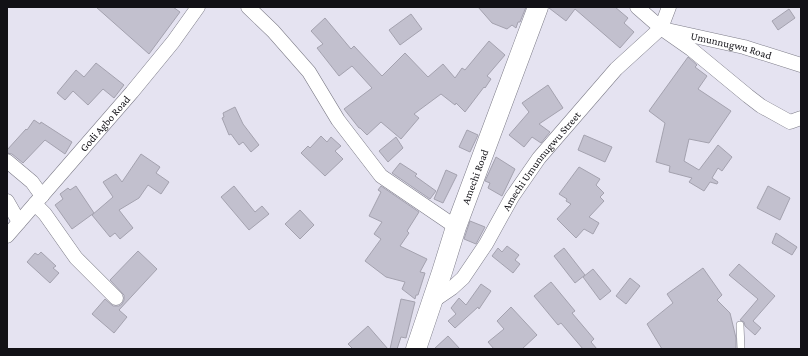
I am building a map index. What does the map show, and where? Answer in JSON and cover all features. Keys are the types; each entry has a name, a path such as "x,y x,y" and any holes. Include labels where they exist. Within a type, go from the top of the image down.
{"main road":[{"name":"Amechi Road","path":"416,349 456,227 538,7"}],"street":[{"name":"Godi Agbo Road","path":"7,236 174,42 198,7"},
{"path":"248,7 273,31 309,72 338,120 381,176 456,227"},
{"path":"637,7 661,28 691,49 761,106 790,122 801,118"},
{"path":"661,28 669,7"},
{"name":"Umunnugwu Road","path":"661,28 744,48 801,65"},
{"name":"Amechi Umunnugwu Street","path":"433,301 452,288 463,278 486,244 512,197 539,158 616,69 661,28"},
{"path":"7,161 32,182 46,214 76,258 116,298"},
{"path":"7,201 19,222"}],"lane":[{"path":"740,325 741,349"}],"building":[{"path":"96,7 173,7 180,12 149,54"},
{"path":"478,7 526,7 516,28 512,25 507,29 492,23"},
{"path":"549,7 615,7 628,18 624,23 634,32 620,48 575,9 566,21"},
{"path":"789,9 795,18 778,30 772,21"},
{"path":"411,14 422,29 400,45 389,30"},
{"path":"325,18 351,49 354,46 382,76 405,53 428,77 443,64 455,78 462,68 465,70 489,41 505,55 487,76 491,79 465,112 456,103 455,105 441,94 414,114 419,118 401,139 381,122 367,135 359,128 344,109 372,88 352,66 339,76 317,48 323,44 311,31"},
{"path":"688,57 697,65 695,67 707,76 698,89 731,111 709,143 689,139 684,161 699,170 718,145 732,157 722,171 718,168 712,178 718,182 717,184 710,182 704,191 689,182 692,178 669,172 670,166 656,162 665,123 649,111"},
{"path":"96,63 124,85 114,98 103,89 88,105 73,91 65,100 57,93 76,70 84,77"},
{"path":"548,85 563,108 539,124 550,132 541,143 532,137 524,147 509,135 529,112 522,103"},
{"path":"235,107 243,124 259,145 251,152 243,142 239,145 231,134 229,135 222,118 224,117 223,113"},
{"path":"34,120 40,124 41,122 72,142 65,154 45,140 23,163 12,154 7,153 7,150 26,129 27,130"},
{"path":"467,130 478,135 470,152 459,147"},
{"path":"584,135 612,147 605,162 578,150"},
{"path":"321,136 327,142 331,137 341,146 335,151 343,159 325,176 301,153 308,146 310,148"},
{"path":"396,137 403,148 388,162 379,151"},
{"path":"141,154 160,167 156,173 169,182 161,194 148,185 139,198 119,210 133,228 120,239 115,233 110,237 92,215 113,197 103,182 116,174 122,182"},
{"path":"496,157 515,169 502,196 488,188 490,183 485,181"},
{"path":"400,163 417,174 415,176 436,191 430,199 392,173"},
{"path":"579,167 600,179 596,185 604,193 600,197 604,201 589,217 599,223 593,234 584,229 576,238 557,219 571,204 566,201 567,199 559,194"},
{"path":"446,170 457,175 443,203 434,199"},
{"path":"76,186 94,213 72,229 55,205 63,199 60,194 68,188 70,190"},
{"path":"234,186 255,212 262,206 269,214 249,230 221,197"},
{"path":"381,186 419,212 407,231 409,233 400,246 427,259 420,272 425,273 418,295 416,295 415,299 402,289 405,282 386,277 365,261 381,239 374,234 382,222 369,216 381,192 378,190"},
{"path":"768,186 790,198 780,220 757,208"},
{"path":"300,210 314,225 300,239 285,224"},
{"path":"470,221 485,227 476,244 464,239"},
{"path":"776,233 797,247 792,255 772,243"},
{"path":"507,246 519,255 515,260 520,264 513,273 492,256 498,248 502,252"},
{"path":"564,248 585,275 575,283 554,256"},
{"path":"138,251 157,269 119,310 127,317 114,333 92,314 105,299 113,306 119,306 122,304 124,295 110,280"},
{"path":"41,252 56,266 53,268 59,273 50,283 27,262 35,253 38,255"},
{"path":"739,264 775,296 753,321 761,328 755,335 745,326 744,322 740,320 758,299 729,275"},
{"path":"703,268 722,295 717,300 730,313 736,338 736,349 662,349 647,324 673,303 667,294"},
{"path":"593,269 611,291 600,300 583,277"},
{"path":"630,278 640,286 626,304 616,296"},
{"path":"551,282 575,311 572,313 594,339 591,342 597,349 583,349 561,323 558,325 534,296"},
{"path":"481,284 491,291 479,309 478,307 455,328 448,321 456,314 451,308 459,298 466,305"},
{"path":"401,299 415,302 406,338 401,337 397,349 390,349"},
{"path":"511,307 537,335 522,349 494,349 488,342 504,329 497,321"},
{"path":"368,326 388,349 353,349 348,344"},
{"path":"448,336 460,349 434,349"}]}
